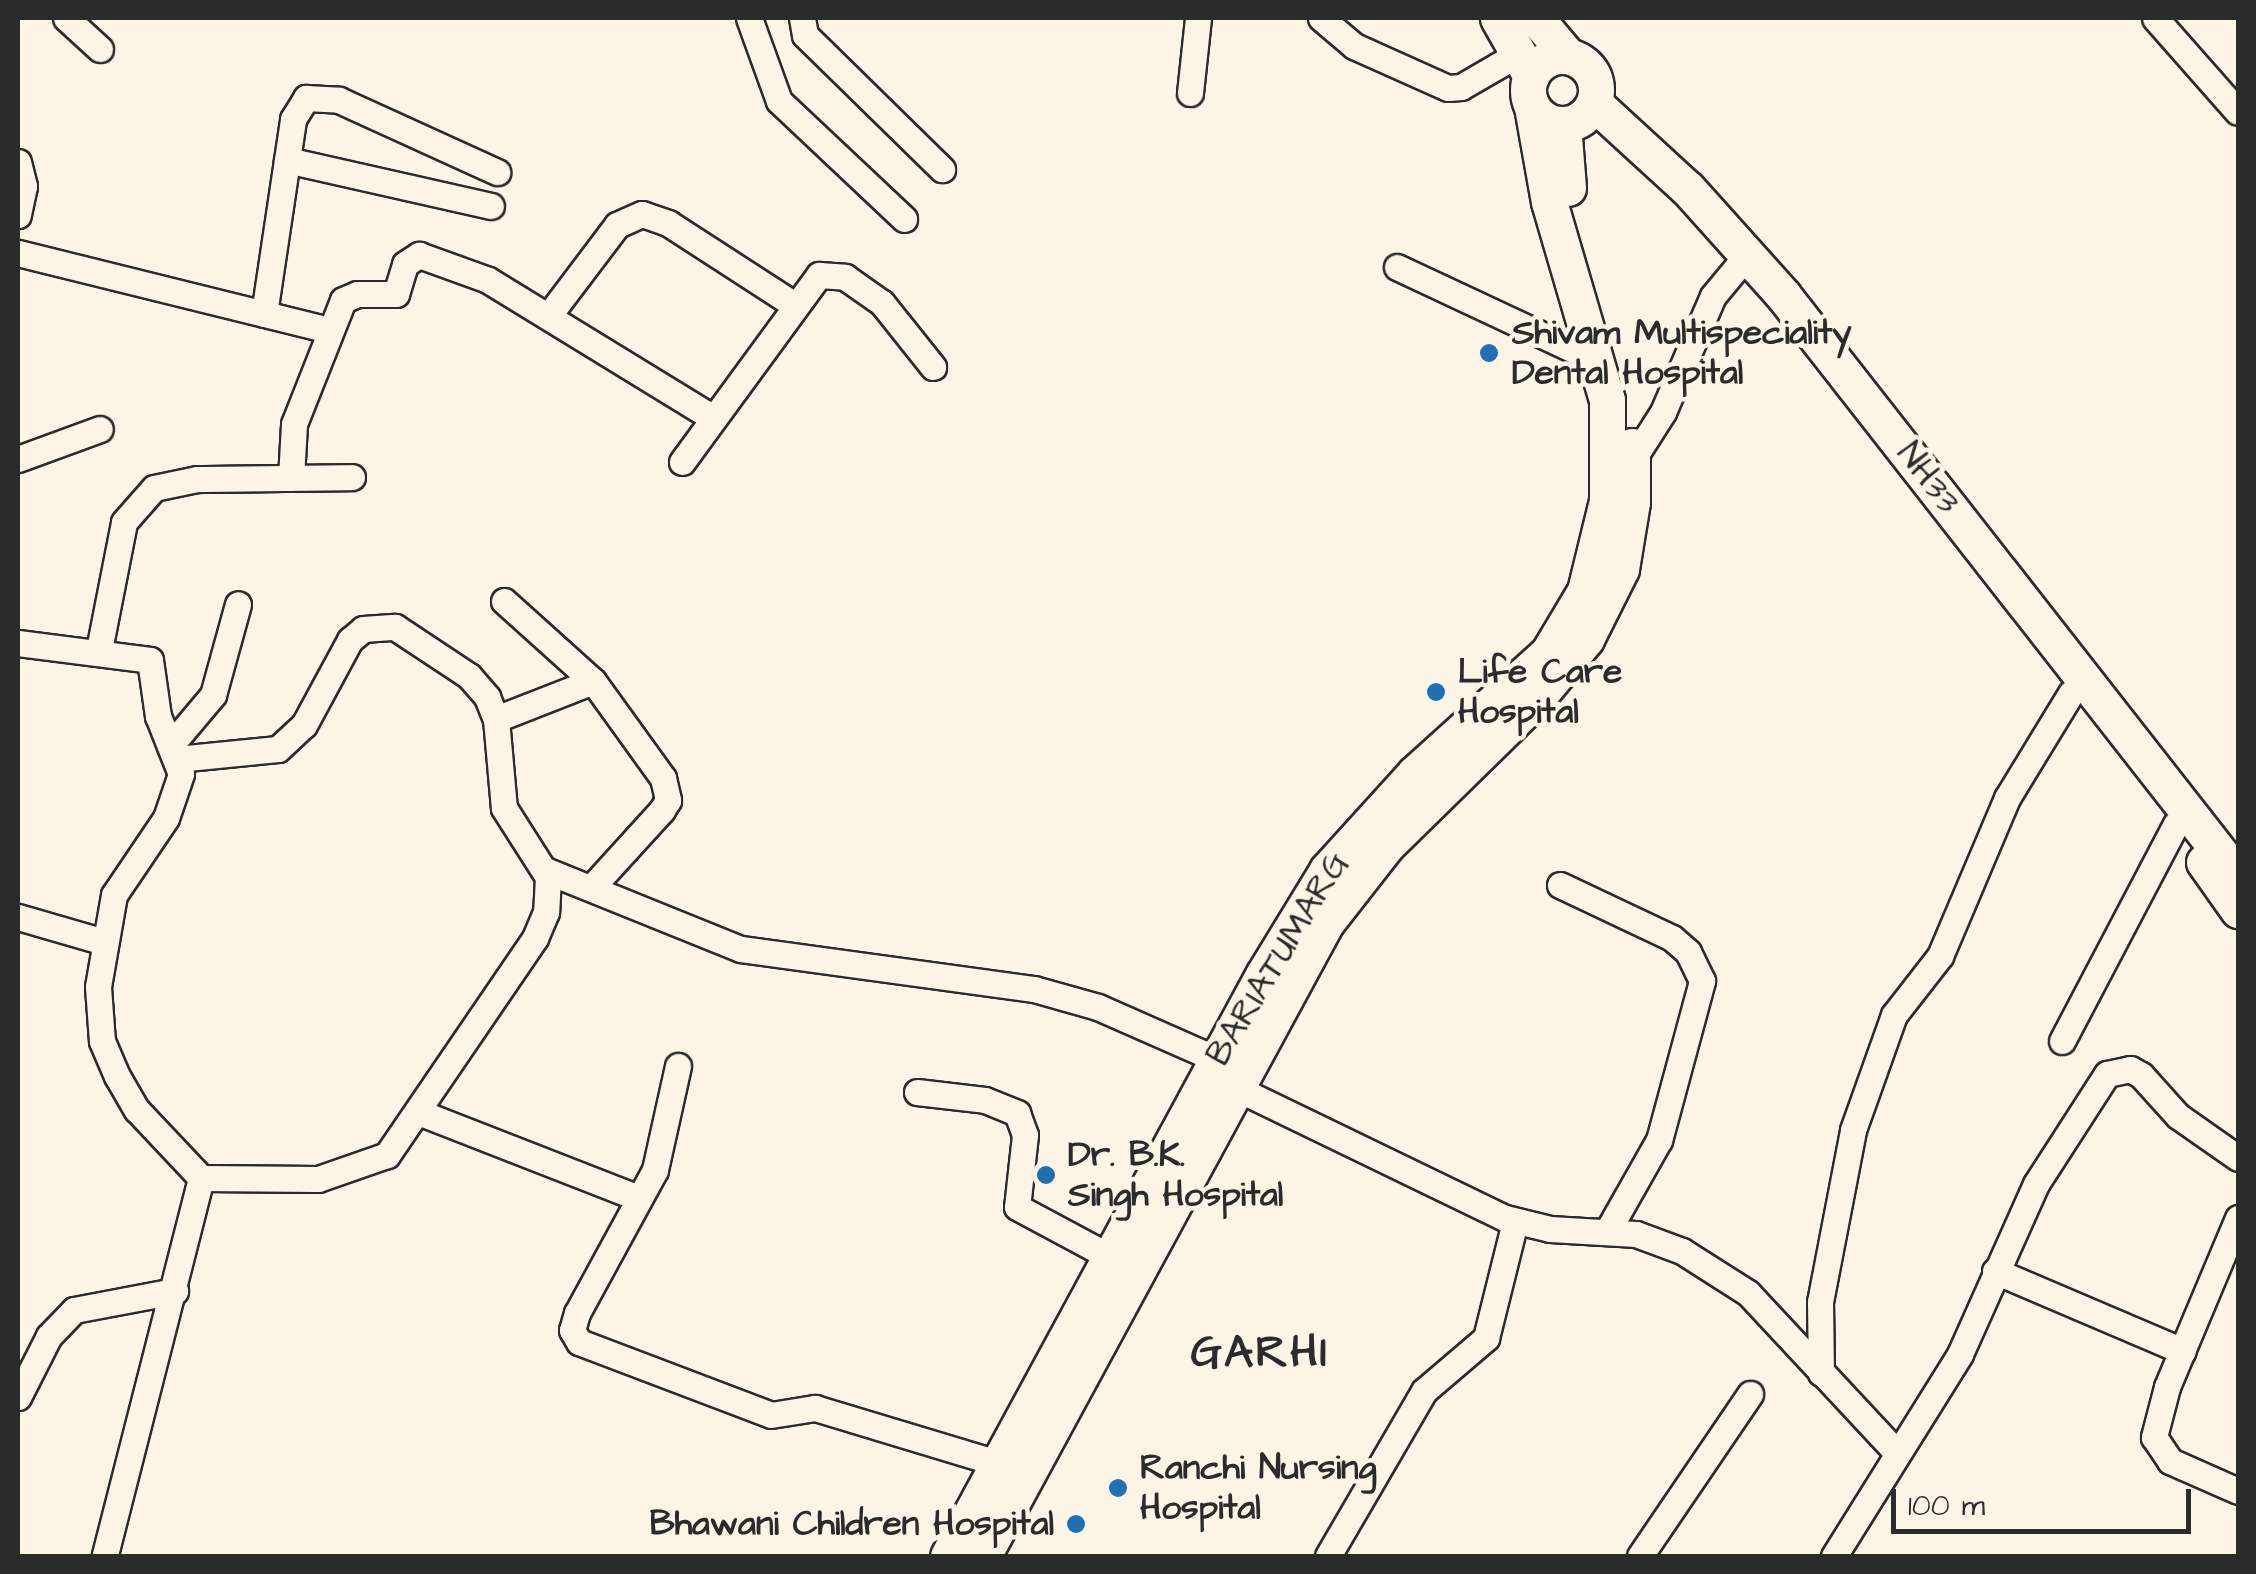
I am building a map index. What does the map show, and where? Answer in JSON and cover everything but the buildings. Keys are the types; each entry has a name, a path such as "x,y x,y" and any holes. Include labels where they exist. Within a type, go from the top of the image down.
{"main road":[{"path":"1498,18 1527,79 1563,124 1594,103 1592,73 1568,56 1536,18"},
{"path":"1527,79 1553,56 1568,56"},
{"name":"BARIATUMARG","path":"983,1556 1227,1074 1285,937 1349,840 1448,742 1515,687 1566,628 1586,591 1607,501 1610,434 1600,362 1549,202 1527,79"},
{"name":"NH33","path":"1594,103 1662,162 1782,295 2238,876"},
{"name":"BARIATUMARG","path":"948,1556 1112,1258 1326,923 1358,878 1538,698 1586,639 1622,568 1633,459 1620,353 1569,191 1563,124"},
{"path":"1754,266 1768,307 2176,824 2238,910"}],"street":[{"path":"66,18 100,49"},
{"path":"750,18 779,101 904,219"},
{"path":"802,18 805,35 942,169"},
{"path":"1190,93 1198,18"},
{"path":"1322,18 1354,46 1448,88 1527,79"},
{"path":"2155,18 2238,112"},
{"path":"264,314 298,103 320,96 498,172"},
{"path":"287,160 491,206"},
{"path":"18,162 24,186 18,215"},
{"path":"549,315 617,225 642,214 668,222 792,304"},
{"path":"18,253 330,330"},
{"path":"291,478 294,424 346,297 396,294 405,264 419,255 472,273 549,315 713,418"},
{"path":"1633,459 1662,412 1713,296 1754,266"},
{"path":"1396,267 1600,362"},
{"path":"682,462 792,304 819,275 845,278 900,320 933,367"},
{"path":"18,459 100,429"},
{"path":"99,650 124,522 136,502 176,482 352,477"},
{"path":"504,601 592,681 655,764 668,800 590,888"},
{"path":"174,752 213,695 238,604"},
{"path":"18,644 99,650 150,660 174,752 178,795 114,894 104,942 97,1012 102,1042 137,1110 201,1178 344,1175 386,1155 535,938 549,896 545,870 504,808 496,720 470,676 395,627 380,626 350,640 304,725 278,748 174,752"},
{"path":"496,720 592,681"},
{"path":"1821,1374 1824,1282 1854,1130 1888,1032 1898,1008 1940,956 2007,798 2071,693"},
{"path":"2062,1041 2176,824"},
{"path":"545,870 768,955 1070,998 1515,1222 1608,1230 1659,1240 1727,1277 1898,1453"},
{"path":"1560,885 1672,938 1688,952 1702,981 1659,1140 1608,1230"},
{"path":"18,917 104,942"},
{"path":"678,1066 662,1149 576,1313 572,1330 579,1342 771,1416 815,1408 998,1464"},
{"path":"1834,1556 1960,1354 2036,1184 2107,1074 2130,1069 2140,1075 2178,1116 2238,1158"},
{"path":"917,1092 985,1100 1017,1113 1025,1135 1017,1207 1112,1258"},
{"path":"418,1112 638,1198"},
{"path":"105,1556 201,1178"},
{"path":"2238,1218 2156,1416 2160,1454 2238,1492"},
{"path":"1328,1556 1424,1391 1486,1338 1515,1222"},
{"path":"1995,1272 2183,1350"},
{"path":"18,1397 49,1336 74,1310 174,1291"},
{"path":"1640,1556 1750,1394"}],"place":[{"name":"Shivam Multispeciality Dental Hospital","path":"1489,353"},
{"name":"Life Care Hospital","path":"1436,692"},
{"name":"Dr. B.K. Singh Hospital","path":"1046,1175"},
{"name":"Ranchi Nursing Hospital","path":"1118,1488"},
{"name":"Bhawani Children Hospital","path":"1076,1524"}],"district":[{"name":"GARHI","path":"1260,1354"}]}
